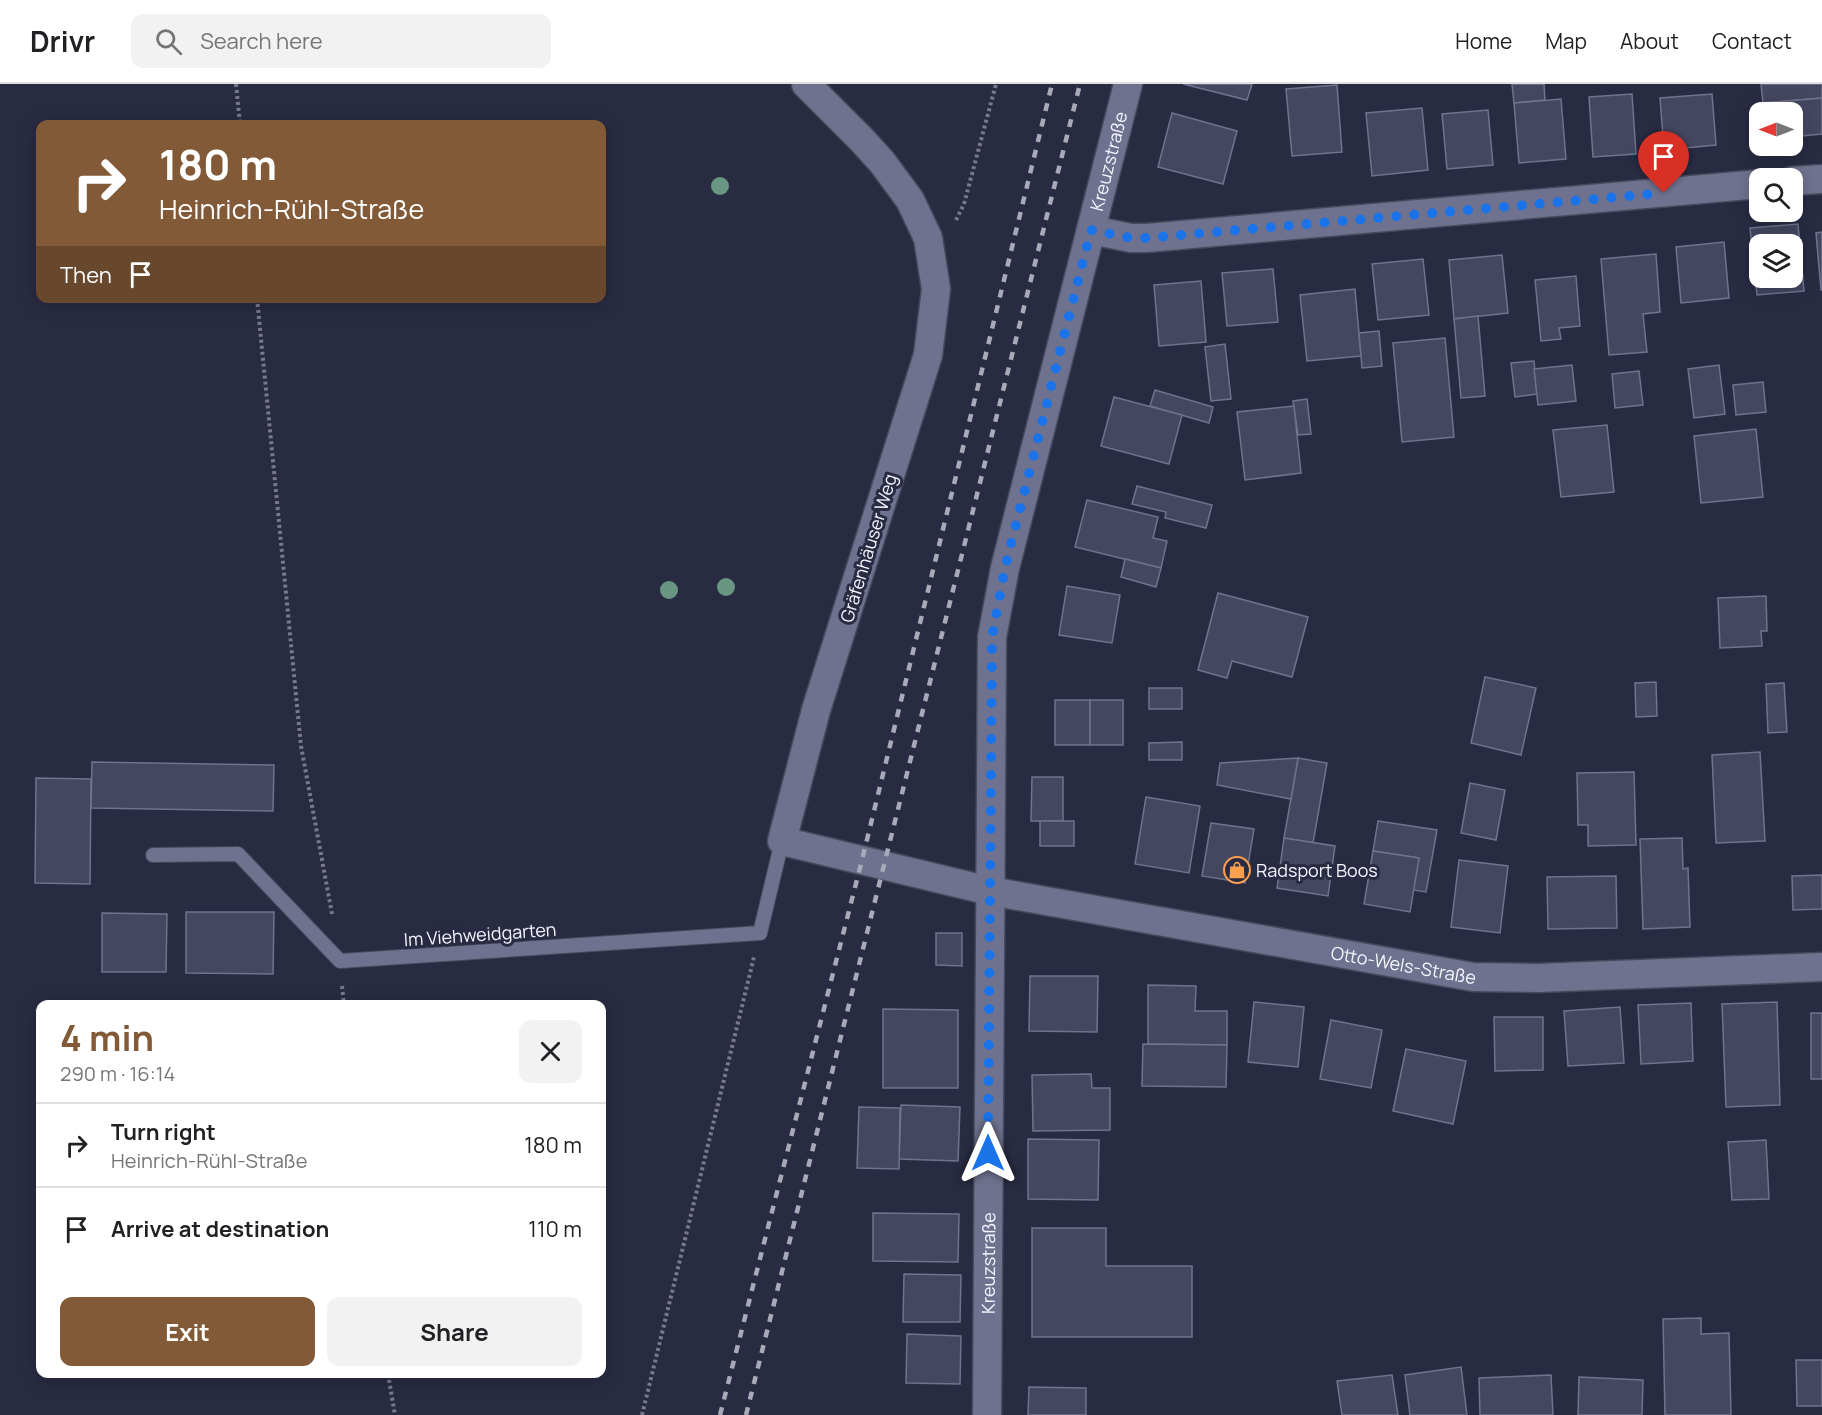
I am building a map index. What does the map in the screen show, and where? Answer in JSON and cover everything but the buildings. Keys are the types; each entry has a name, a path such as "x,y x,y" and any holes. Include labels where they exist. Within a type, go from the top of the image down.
{"street":[{"name":"Gräfenhäuser Weg","path":"782,842 816,710 928,355 936,289 928,238 910,200 882,162 806,84"},
{"name":"Kreuzstraße","path":"987,1415 992,637 997,604 1128,84"},
{"path":"1803,180 1822,179"},
{"path":"1091,230 1131,238 1147,238 1749,185"},
{"path":"782,842 990,891"},
{"name":"Otto-Wels-Straße","path":"990,891 1473,977 1538,978 1822,967"}],"lane":[{"path":"760,933 782,842"},
{"path":"153,855 238,854 340,961"},
{"name":"Im Viehweidgarten","path":"340,961 760,933"}],"path":[{"path":"236,84 240,120"},
{"path":"928,238 944,232 960,215 996,84"},
{"path":"257,303 301,746 340,961"},
{"path":"642,1415 760,933"},
{"path":"389,1378 395,1415"}],"railway":[{"path":"720,1415 862,860 1052,84"},
{"path":"746,1415 1080,84"}],"place":[{"name":"Radsport Boos","path":"1237,870"}],"route":[{"path":"988,1153 992,637 1005,568 1091,230 1131,238 1147,238 1664,193"}]}
